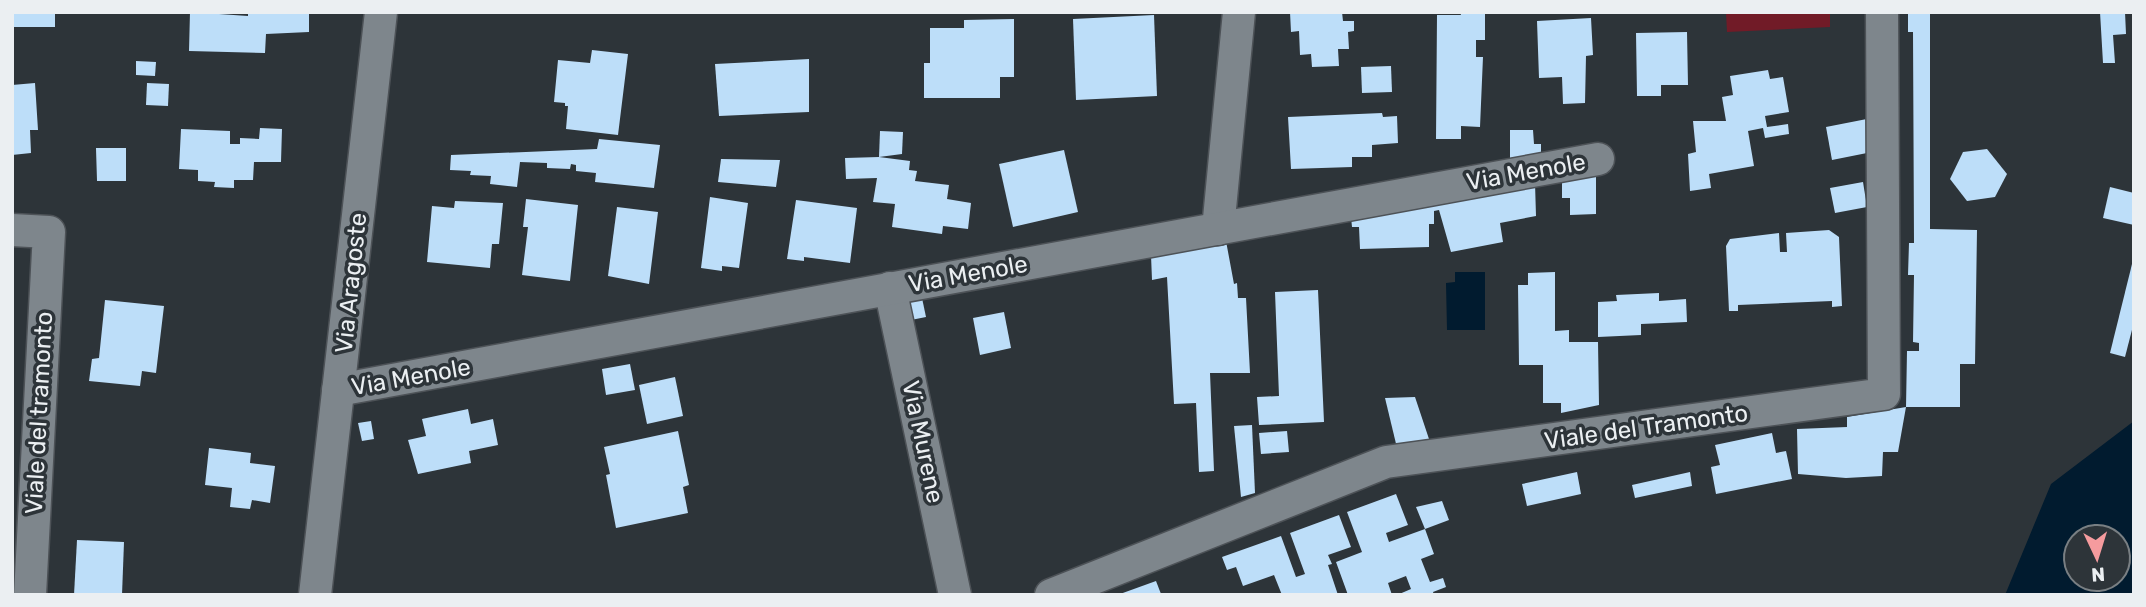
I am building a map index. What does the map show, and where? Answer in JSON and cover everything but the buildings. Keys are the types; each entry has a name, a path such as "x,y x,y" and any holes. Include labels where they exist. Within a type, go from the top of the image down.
{"street":[{"name":"Via Aragoste","path":"315,595 381,12"},
{"path":"1218,229 1240,12"},
{"name":"Viale del Tramonto","path":"1051,595 1386,462 1884,394 1882,12"},
{"name":"Via Menole","path":"338,390 1598,159"},
{"name":"Viale del tramonto","path":"12,230 49,232 30,595"},
{"name":"Via Murene","path":"890,288 955,595"}],"shaded area":[{"path":"1726,12 1830,12 1830,27 1727,32"}],"water":[{"path":"1455,272 1485,272 1485,330 1447,330 1446,283 1455,282"},
{"path":"2134,421 2134,595 2005,595 2051,484"}]}
